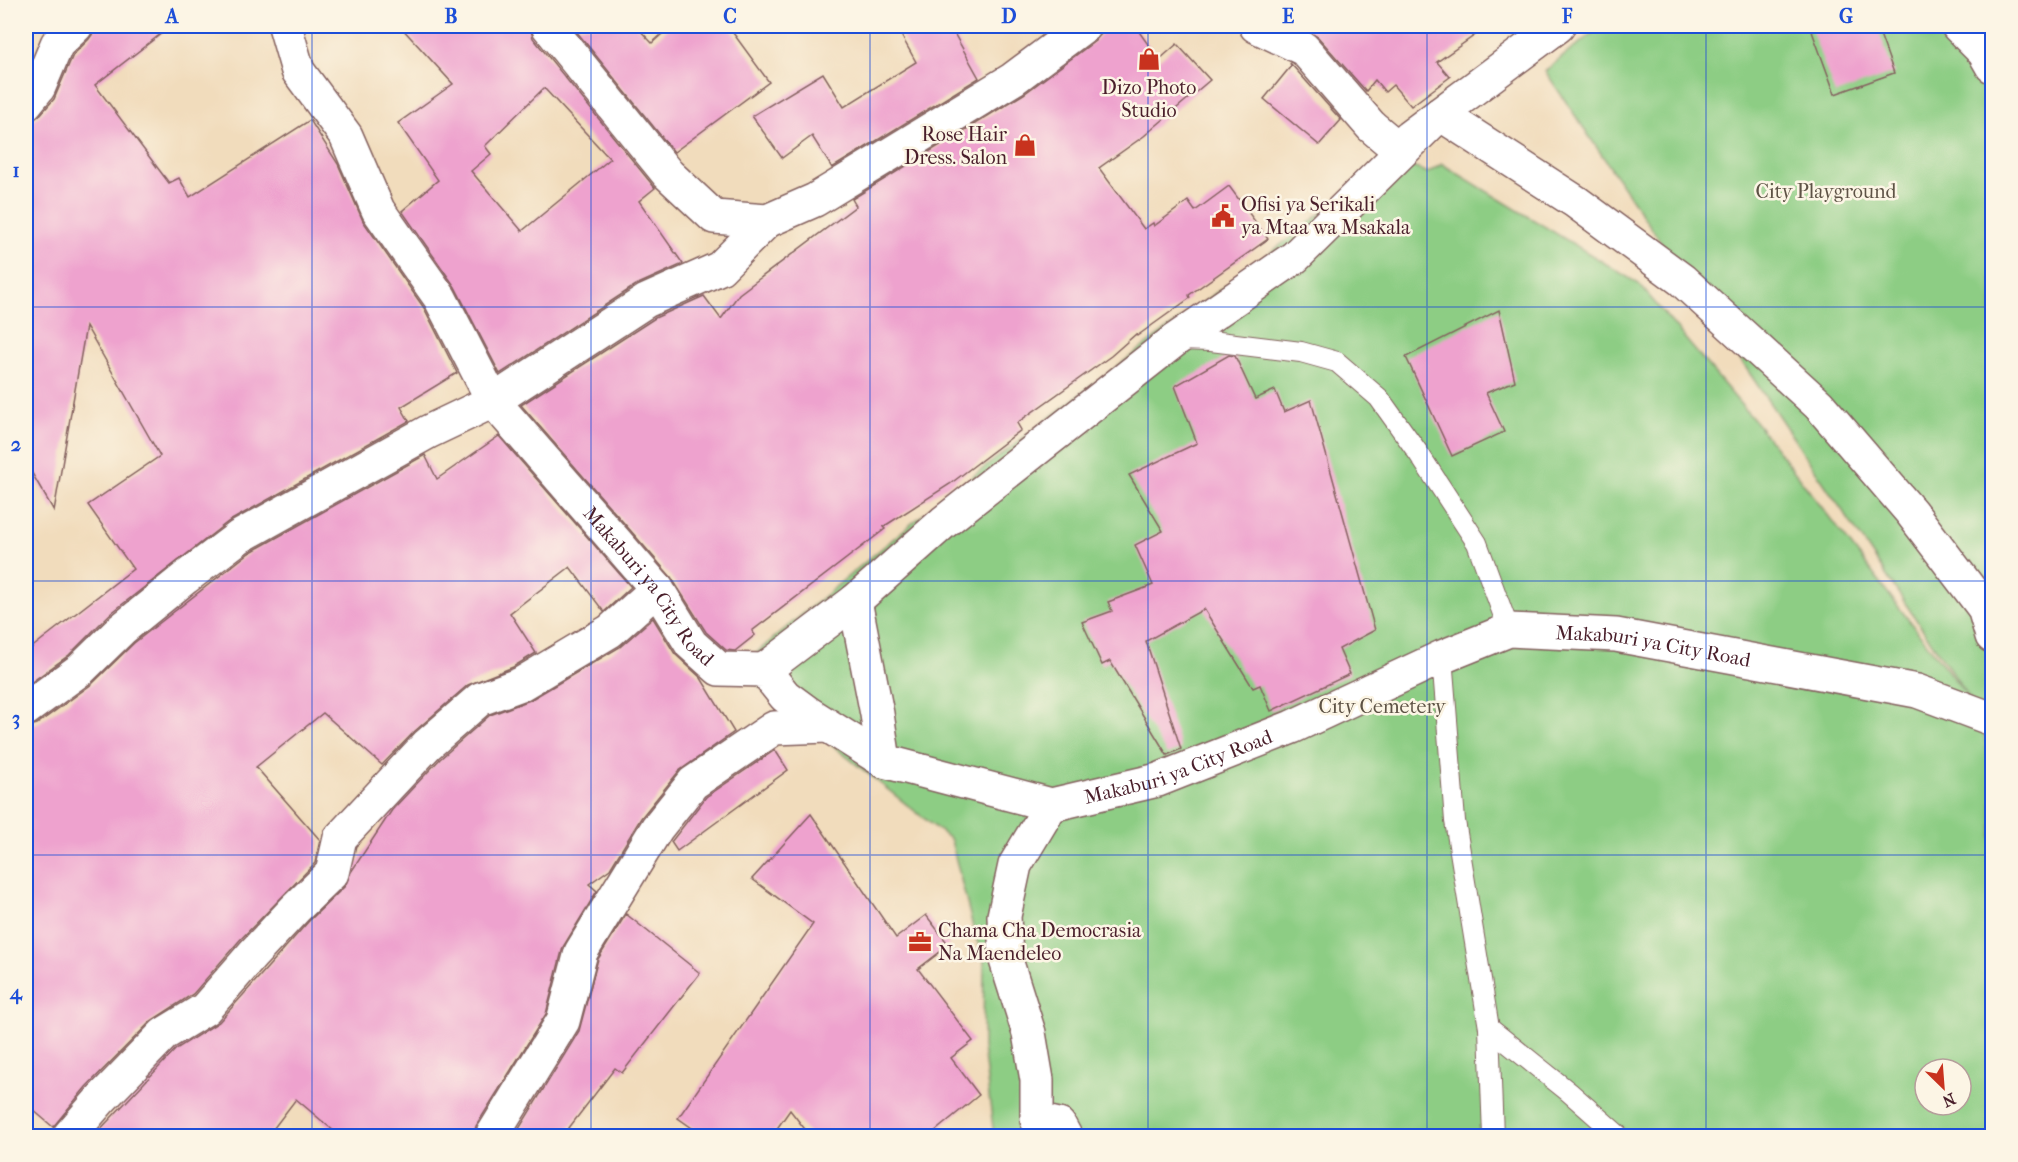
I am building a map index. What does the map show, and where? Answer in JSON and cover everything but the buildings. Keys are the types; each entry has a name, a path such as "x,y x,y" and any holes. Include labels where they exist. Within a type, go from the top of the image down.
{"street":[{"path":"26,103 39,87 57,44 76,26"},
{"name":"Makaburi ya City Road","path":"285,26 298,71 346,136 378,210 440,298 493,401 657,589 690,644 719,669 764,670 786,696 884,761 1051,805 1158,780 1292,728 1442,657 1509,630 1616,634 1917,691 1992,720"},
{"path":"548,26 668,174 714,217 767,221"},
{"path":"26,709 81,669 122,629 239,537 428,432 493,401 646,301 720,268 767,221 815,200 1003,86 1084,26"},
{"path":"1256,26 1304,48 1371,126 1396,147 1558,26"},
{"path":"1958,26 1989,48"},
{"path":"764,670 855,601 944,522 1175,340 1294,257 1440,114"},
{"path":"1440,114 1576,202 1682,280 1819,405 1911,512 1984,608 1992,636"},
{"path":"69,1137 99,1100 164,1034 205,1009 267,939 332,873 340,838 427,746 480,699 521,684 610,631 657,589"},
{"path":"855,601 884,761"},
{"path":"492,1137 563,1021 581,952 657,828 693,783 774,728 828,726"},
{"path":"1051,805 1015,865 1004,916 1006,960 1029,1033 1037,1080 1037,1120 1059,1125 1065,1137"}],"lane":[{"path":"1175,340 1211,341 1301,351 1337,362 1379,398 1477,543 1509,630"},
{"path":"1442,657 1455,821 1489,1028 1493,1137"},
{"path":"1489,1028 1569,1092 1619,1137"}],"green space":[{"name":"City Cemetery","path":"1609,26 1992,26 1992,734 1981,717 1992,779 1992,1136 994,1136 983,1047 984,954 976,939 951,840 737,669 911,524 1084,391 1298,232 1382,164 1415,168 1428,173 1442,164 1639,284 1759,426 1972,702 1545,71 1595,31"}],"place":[{"name":"Dizo Photo Studio","path":"1149,59"},
{"name":"Rose Hair Dress. Salon","path":"1025,145"},
{"name":"Ofisi ya Serikali ya Mtaa wa Msakala","path":"1223,216"},
{"name":"Chama Cha Democrasia Na Maendeleo","path":"920,942"}],"park label":[{"name":"City Playground","path":"1826,191"}]}
